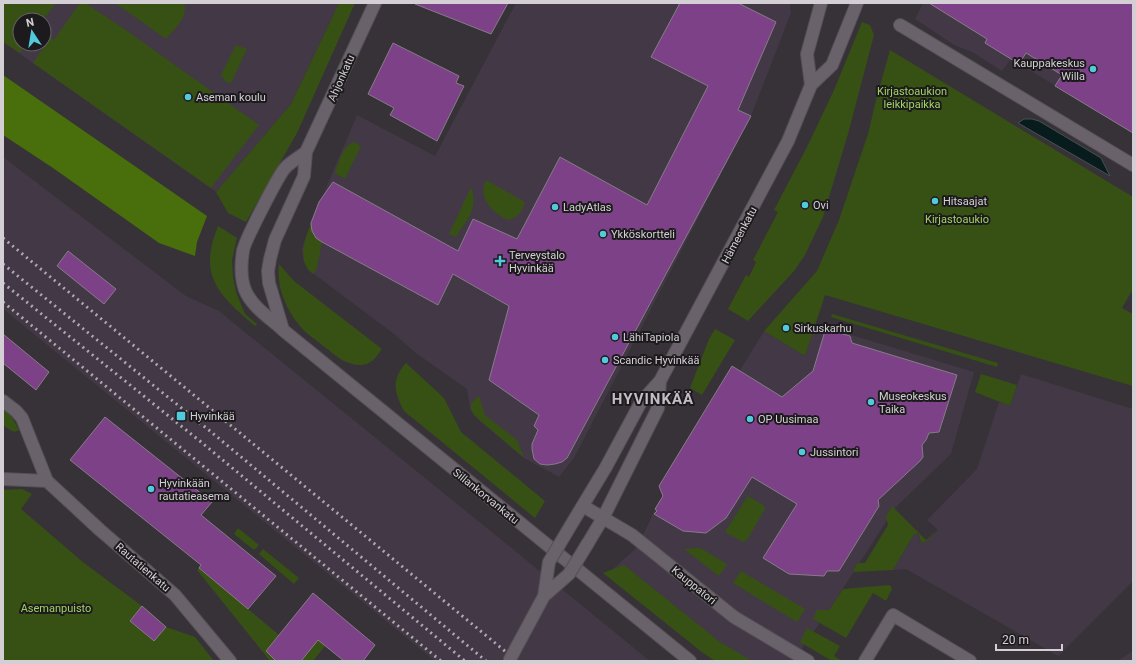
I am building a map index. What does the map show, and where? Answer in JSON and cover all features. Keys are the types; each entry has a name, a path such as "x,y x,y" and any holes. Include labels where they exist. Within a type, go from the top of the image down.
{"main road":[{"name":"Ahjonkatu","path":"283,330 269,283 268,271 275,240 304,176 306,152 375,3"},
{"name":"Hämeenkatu","path":"811,85 807,54 821,3"},
{"name":"Hämeenkatu","path":"544,596 549,562 583,506 641,402 660,381 788,141 811,85 832,65 857,3"},
{"path":"900,25 1133,165"},
{"name":"Ahjonkatu","path":"242,266 243,249 249,235 285,167 306,152"},
{"name":"Sillankorvankatu","path":"242,266 243,280 246,290 254,304 283,330 690,661"},
{"name":"Hämeenkatu","path":"544,596 569,574 603,518 658,408 660,381"},
{"name":"Rautatienkatu","path":"3,400 22,418 47,481 100,530 175,595 230,661"},
{"path":"3,480 47,481"},
{"name":"Kauppatori","path":"583,506 632,535 734,617 808,661"},
{"path":"509,661 544,596"},
{"path":"865,661 893,615 970,661"}],"shaded area":[{"name":"Aseman koulu","path":"3,3 339,3 291,104 216,192 17,52 52,52 52,12 12,12 12,48 3,42"},
{"path":"516,3 790,3 791,13 751,116 574,458 559,477 524,458 482,423 470,409 467,389 417,354 394,334 310,271 304,262 302,249 311,223 357,115 435,156"},
{"name":"Kauppakeskus Willa","path":"923,3 1133,3 1133,133 1011,59 1002,71 974,53 954,45 915,19"},
{"path":"1024,119 1039,121 1101,158 1110,176 1018,123"},
{"path":"3,157 186,296 219,311 650,661 435,661 3,309"},
{"path":"815,324 974,372 951,454 895,508 829,610 793,661 731,661 613,569 634,550 655,509 764,331 805,356"},
{"path":"1021,374 1133,409 1133,581 1058,656 906,569 893,570 914,534 917,532 921,543 927,541 938,530 927,520 977,469 999,402 1010,406"},
{"path":"1133,651 1133,661 1118,661 1119,660"}],"green space":[{"path":"3,3 56,3 49,12 12,12 12,48 3,42"},
{"path":"80,3 85,3 123,28 259,125 211,188 33,63 40,52 52,52 52,39 54,40"},
{"path":"115,3 184,3 185,8 183,18 166,39"},
{"path":"339,3 355,3 297,133 246,222 228,213 216,192 291,104"},
{"path":"862,22 870,25 874,35 848,134 823,217 805,255 794,271 748,321 728,309 746,275 749,277 756,262 753,260 778,212 774,210 807,147 834,90"},
{"path":"236,45 247,49 231,83 226,82 221,75"},
{"name":"Kirjastoaukio","path":"890,50 1133,197 1133,289 1122,308 1133,314 1133,386 825,295 805,356 764,331 817,271 839,220 868,134"},
{"path":"3,75 207,216 197,242 195,256 159,243 53,168 3,135"},
{"path":"354,142 361,146 345,179 335,173 344,151"},
{"path":"486,180 525,202 518,215 509,220 497,214 492,209 485,199 484,187"},
{"path":"471,187 474,202 473,208 471,214 456,237 449,234"},
{"path":"311,223 314,234 322,242 317,268 313,274 308,269 303,256 306,236"},
{"path":"218,226 237,238 232,260 236,292 245,314 257,324 255,326 237,311 222,294 212,274 210,262 211,250"},
{"path":"279,264 294,281 382,349 373,360 365,365 356,365 346,362 303,329 290,313 283,297 279,281"},
{"path":"832,314 998,363 997,367 831,317"},
{"path":"715,329 735,340 702,395 690,388 709,339"},
{"path":"406,363 444,398 461,432 545,501 535,518 404,411 396,392 396,381 401,369"},
{"path":"981,374 1017,385 1010,406 975,392"},
{"path":"479,396 485,415 517,440 524,458 474,415 471,404"},
{"path":"3,408 12,417 19,430 13,431 3,425"},
{"name":"Asemanpuisto","path":"22,489 32,494 21,509 84,563 142,606 130,621 153,641 166,627 195,637 214,661 3,661 3,490"},
{"path":"748,496 763,505 765,509 747,540 743,542 725,532"},
{"path":"892,506 926,540 938,529 927,541 921,543 918,533 914,534 893,570 853,572 857,563 865,563 888,525 886,517"},
{"path":"238,528 259,545 254,550 234,534"},
{"path":"263,549 299,578 294,584 259,554"},
{"path":"684,549 702,549 727,564 719,576"},
{"path":"624,565 720,642 752,661 715,661 703,653 603,573"},
{"path":"199,568 279,635 266,651 276,661 270,661 197,570"},
{"path":"741,571 805,609 797,622 733,583"},
{"path":"889,585 892,589 886,601 873,593 846,638 813,619 817,610 829,610 843,589"},
{"path":"807,628 840,646 834,656 842,661 832,661 800,642"},
{"path":"318,640 325,646 313,661 301,661"}],"building":[{"path":"508,3 491,34 415,4"},
{"name":"Ykköskortteli","path":"680,3 738,3 776,22 738,110 751,116 567,458 562,462 555,464 540,464 534,459 532,449 532,444 538,430 534,426 539,415 489,380 509,306 453,274 438,305 322,242 316,238 312,231 311,223 319,202 333,182 458,251 473,219 517,239 560,157 647,205 708,86 651,57"},
{"name":"Kauppakeskus Willa","path":"929,3 1133,3 1133,133 1055,86 1062,75 1026,53 1019,64 985,43 987,39"},
{"path":"393,43 459,76 456,83 464,86 437,141 390,115 394,108 368,94"},
{"path":"68,251 116,289 104,304 57,266"},
{"name":"Jussintori","path":"825,331 832,331 850,336 852,343 957,375 939,432 929,433 922,445 923,457 920,461 878,500 879,506 839,571 827,571 824,576 789,574 763,558 797,504 752,477 726,518 706,533 683,531 654,514 657,511 655,509 663,496 659,486 732,366 782,397 813,371"},
{"path":"3,334 49,372 36,390 3,363"},
{"name":"Hyvinkään rautatieasema","path":"105,417 212,502 201,515 276,576 248,609 199,568 201,565 70,460"},
{"path":"313,593 375,645 363,661 344,661 318,640 301,661 276,661 266,651"},
{"path":"142,606 166,627 154,641 130,621"}],"railway":[{"path":"3,238 517,661"},
{"path":"3,264 210,431 486,661"},
{"path":"3,283 201,442 465,661"},
{"path":"3,302 441,661"}],"place":[{"name":"Kauppakeskus Willa","path":"1093,69"},
{"name":"Aseman koulu","path":"188,97"},
{"name":"Hitsaajat","path":"935,201"},
{"name":"Ovi","path":"805,205"},
{"name":"LadyAtlas","path":"555,207"},
{"name":"Ykköskortteli","path":"603,234"},
{"name":"Terveystalo Hyvinkää","path":"500,261"},
{"name":"Sirkuskarhu","path":"786,328"},
{"name":"LähiTapiola","path":"615,337"},
{"name":"Scandic Hyvinkää","path":"605,360"},
{"name":"Museokeskus Taika","path":"871,402"},
{"name":"Hyvinkää","path":"181,416"},
{"name":"OP Uusimaa","path":"750,419"},
{"name":"Jussintori","path":"802,452"},
{"name":"Hyvinkään rautatieasema","path":"151,489"}],"district":[{"name":"HYVINKÄÄ","path":"653,399"}],"park label":[{"name":"Kirjastoaukion leikkipaikka","path":"912,97"}]}
